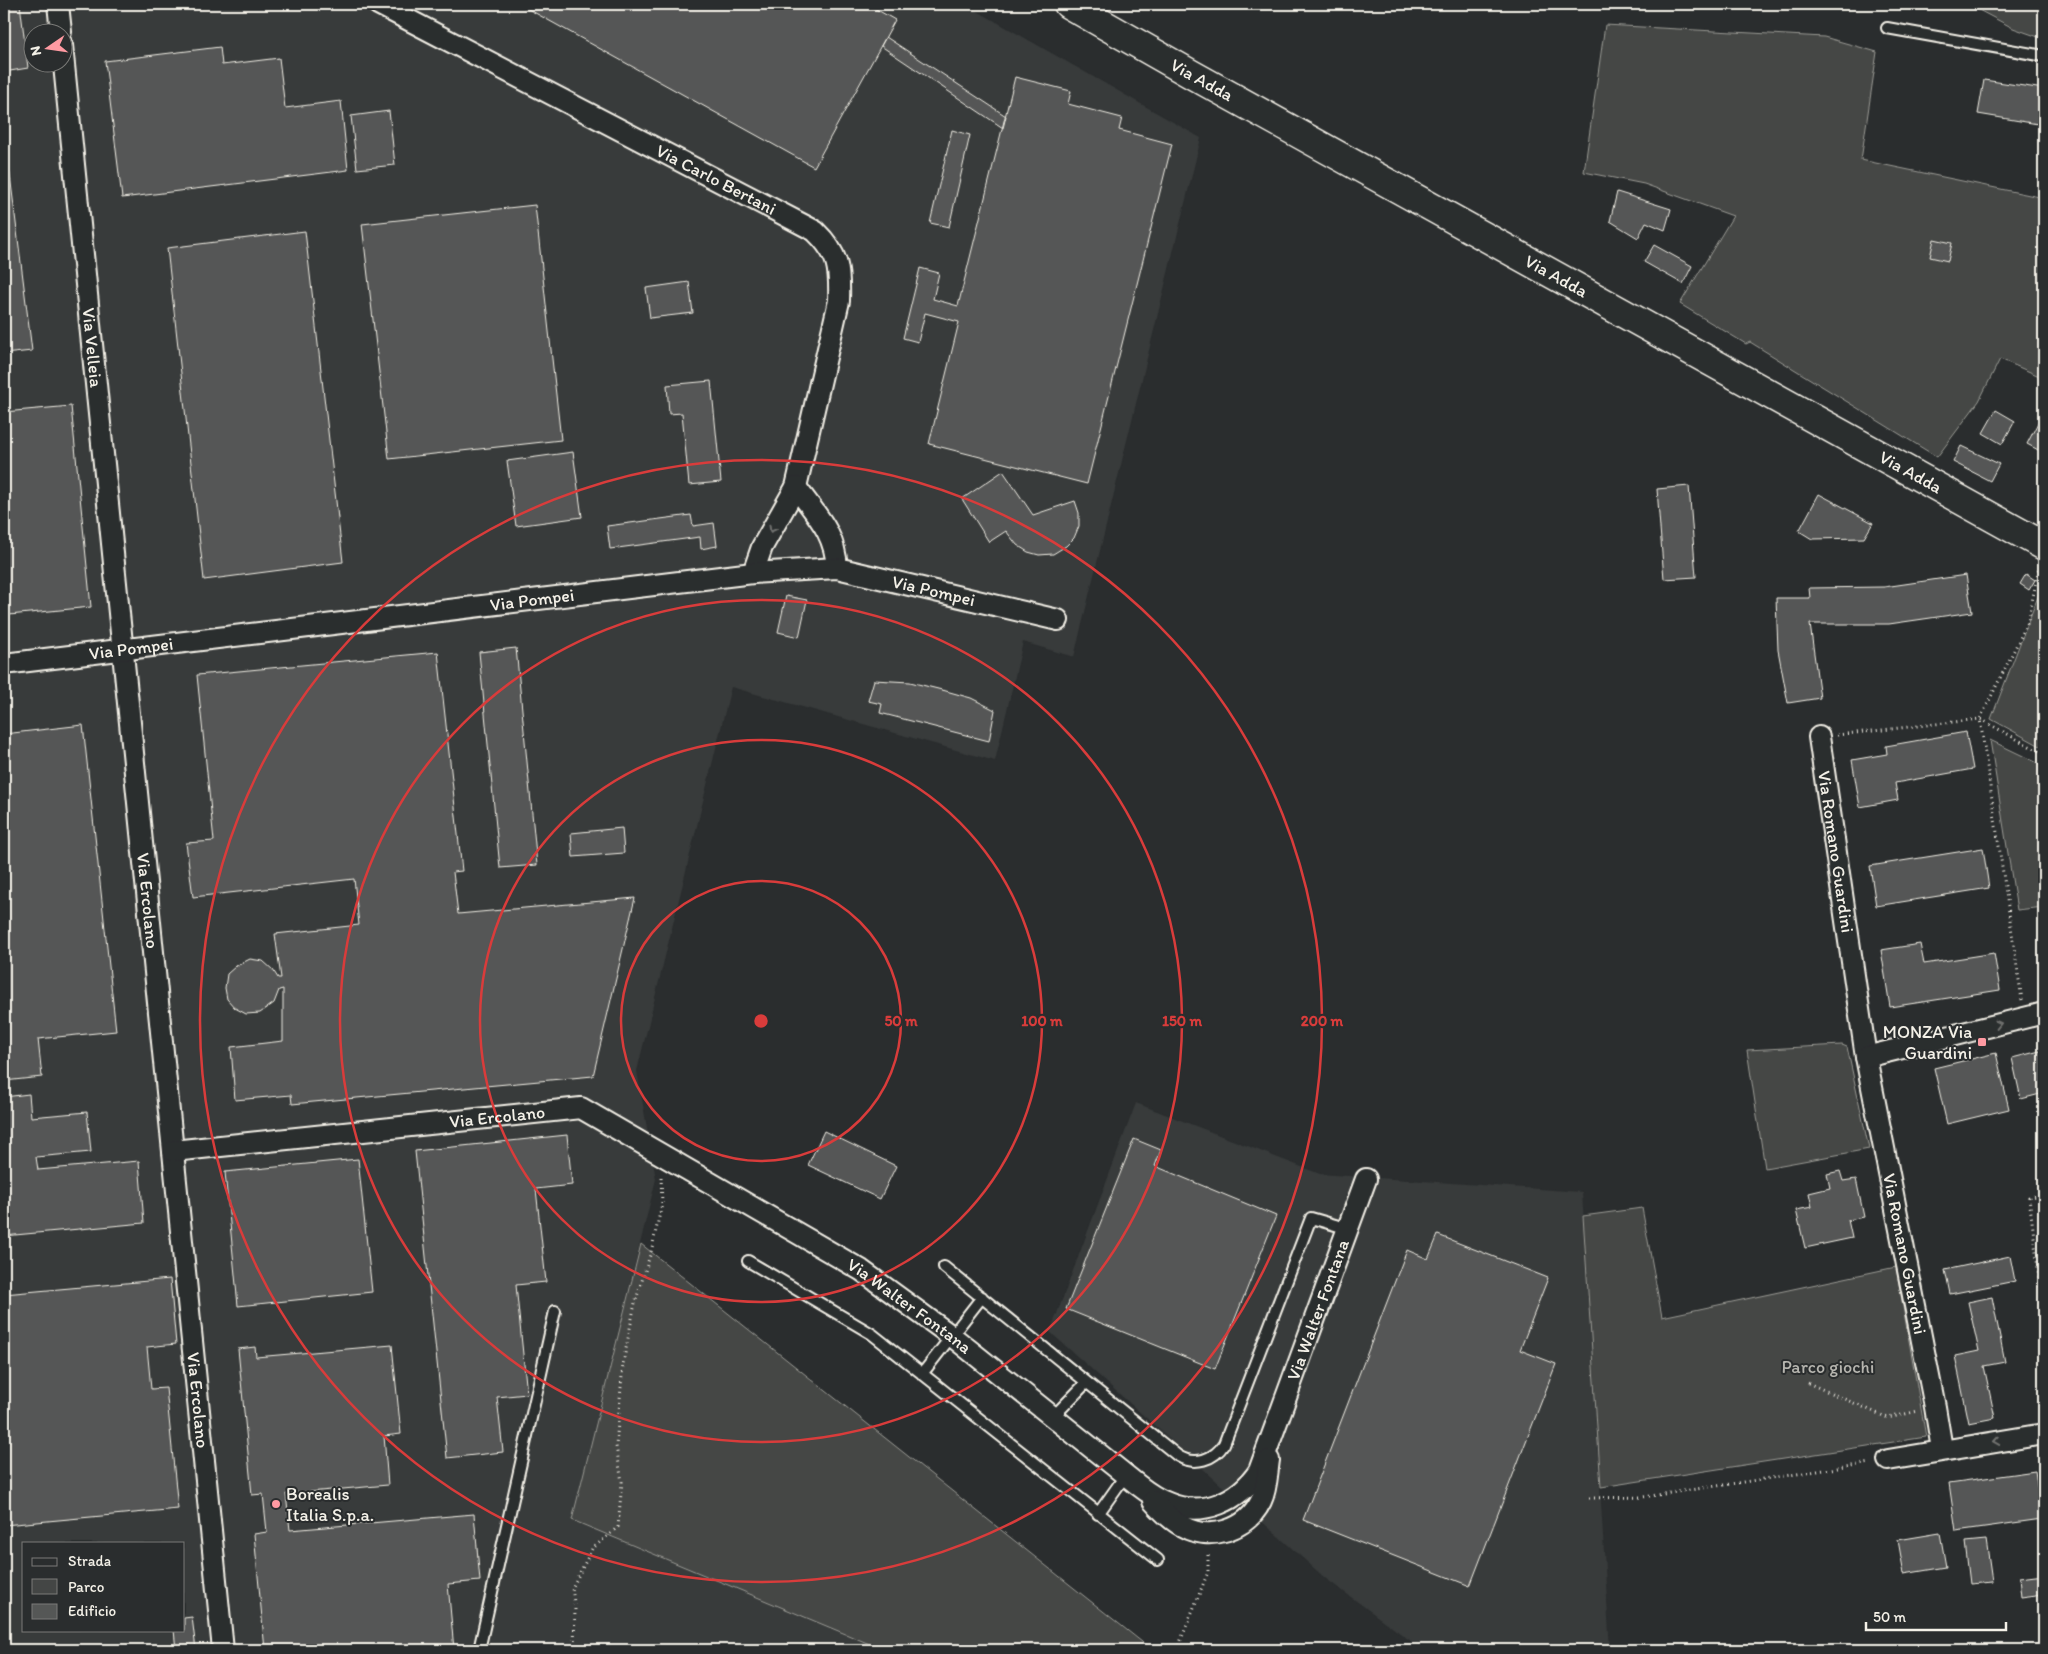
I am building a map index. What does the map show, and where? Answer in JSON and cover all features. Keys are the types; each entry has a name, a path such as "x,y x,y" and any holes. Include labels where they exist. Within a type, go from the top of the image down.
{"main road":[{"name":"Via Adda","path":"1068,4 2042,554"}],"street":[{"path":"58,4 60,22"},
{"name":"Via Carlo Bertani","path":"378,4 815,231 829,244 837,261 840,281 839,301 796,487 762,547 753,573"},
{"name":"Via Velleia","path":"65,72 123,650"},
{"path":"796,487 830,533 836,555 837,568"},
{"name":"Via Pompei","path":"4,664 753,573 837,568 1058,620"},
{"name":"Via Ercolano","path":"123,650 223,1650"},
{"name":"Via Romano Guardini","path":"1819,737 1866,1057 1942,1450"},
{"path":"1866,1057 2035,1015"},
{"name":"Via Ercolano","path":"173,1151 581,1108 660,1155"},
{"name":"Via Walter Fontana","path":"660,1155 861,1270 953,1336 1131,1481 1174,1521 1188,1530 1205,1533 1222,1532 1246,1520 1258,1507 1264,1491 1272,1439"},
{"name":"Via Walter Fontana","path":"1131,1481 1160,1500 1178,1506 1203,1508 1221,1504 1238,1494 1252,1482 1262,1466 1366,1179"},
{"path":"1888,1460 2044,1434"}],"lane":[{"path":"1886,28 2044,56"},
{"path":"944,1266 1180,1458 1194,1461 1210,1458 1224,1444 1311,1218 1349,1229"},
{"path":"748,1261 872,1334 1158,1560"},
{"path":"922,1374 982,1297"},
{"path":"479,1650 555,1312"},
{"path":"1052,1418 1086,1383"},
{"path":"1098,1514 1131,1481"}],"path":[{"path":"2035,1015 1980,719 2028,622 2042,554"},
{"path":"1819,737 1980,719 2044,754"},
{"path":"574,1650 575,1609 572,1588 592,1549 618,1526 622,1482 616,1446 623,1364 635,1303 651,1252 662,1204 660,1155"},
{"path":"2044,1195 2029,1197 2044,1317"},
{"path":"1808,1383 1888,1418 1935,1406"},
{"path":"1589,1498 1643,1497 1888,1460"},
{"path":"1177,1650 1208,1572 1209,1554 1205,1533"}],"shaded area":[{"path":"4,4 965,4 1201,138 1074,657 1023,642 995,761 731,687 637,1071 656,1179 572,1520 884,1650 4,1650"},
{"path":"1136,1103 1320,1174 1582,1192 1610,1650 1423,1650 1325,1578 1050,1332"}],"green space":[{"path":"1973,4 2044,4 2044,39 2013,28 1973,7"},
{"path":"1605,25 1824,37 1877,52 1861,160 2044,198 2044,378 2000,359 1979,401 1937,457 1750,342 1746,344 1680,304 1733,216 1644,184 1584,172"},
{"path":"2044,581 2044,748 1991,719"},
{"path":"1990,740 2044,766 2044,907 2017,910"},
{"path":"1842,1045 1847,1047 1869,1149 1765,1168 1747,1050"},
{"name":"Parco giochi","path":"1642,1208 1662,1317 1896,1267 1926,1437 1601,1487 1583,1216"},
{"path":"641,1244 1152,1650 884,1650 572,1520"}],"building":[{"path":"4,4 20,4 22,22 22,69 4,72"},
{"path":"519,4 867,4 895,20 814,167"},
{"path":"886,37 1006,116 1003,128 881,46"},
{"path":"220,47 222,65 279,58 285,108 341,101 348,170 122,198 105,61"},
{"path":"1015,77 1071,91 1068,104 1122,118 1119,130 1172,144 1087,484 929,444 959,322 925,313 918,342 903,338 920,268 939,273 933,299 958,306"},
{"path":"1984,80 2044,89 2044,125 1978,114"},
{"path":"389,111 395,165 357,169 351,116"},
{"path":"4,127 32,351 4,354"},
{"path":"952,130 970,135 949,227 930,223"},
{"path":"1617,192 1671,209 1665,230 1646,222 1638,238 1610,221"},
{"path":"535,205 561,440 389,459 362,224"},
{"path":"305,231 343,562 204,580 167,248"},
{"path":"1934,239 1952,243 1948,261 1930,257"},
{"path":"1654,245 1692,266 1683,284 1644,262"},
{"path":"689,282 693,313 650,318 646,288"},
{"path":"711,381 721,482 689,485 682,413 669,414 667,385"},
{"path":"71,406 91,607 9,615 4,556 4,412"},
{"path":"1996,410 2015,421 2002,444 1983,433"},
{"path":"2044,411 2044,453 2027,444"},
{"path":"1961,446 1999,464 1990,481 1953,462"},
{"path":"573,452 582,517 516,526 507,461"},
{"path":"1003,471 1033,515 1075,501 1079,513 1079,526 1074,538 1066,546 1053,554 1039,555 1028,552 1017,545 1006,531 989,542 962,499"},
{"path":"1689,486 1696,577 1664,579 1657,489"},
{"path":"1819,494 1873,523 1864,538 1812,539 1799,531"},
{"path":"691,515 693,526 714,523 717,546 701,549 700,537 610,549 607,526"},
{"path":"2026,574 2035,580 2029,590 2020,584"},
{"path":"1966,575 1972,612 1889,624 1810,624 1820,698 1788,703 1778,650 1776,598 1810,598 1809,588 1884,587"},
{"path":"786,596 807,600 799,637 778,632"},
{"path":"516,648 537,865 500,868 479,652"},
{"path":"438,652 462,871 453,872 458,914 635,898 593,1076 292,1104 291,1095 235,1100 231,1047 283,1041 283,989 279,990 274,1003 260,1013 246,1014 235,1008 227,999 225,988 227,974 236,966 250,959 263,961 273,970 278,978 281,978 275,934 359,925 354,879 193,897 186,843 214,841 197,675"},
{"path":"874,680 910,682 971,698 995,710 989,741 880,713 882,704 868,701"},
{"path":"83,725 116,1031 38,1039 42,1077 4,1081 4,734"},
{"path":"1966,732 1973,769 1895,783 1898,800 1860,807 1852,760 1887,754 1886,746"},
{"path":"622,828 624,853 573,857 571,833"},
{"path":"1983,848 1989,888 1876,906 1870,866"},
{"path":"1920,944 1924,964 1994,953 2000,990 1890,1007 1881,950"},
{"path":"2044,1050 2044,1093 2021,1099 2012,1058"},
{"path":"1996,1053 2009,1109 1947,1124 1934,1068"},
{"path":"29,1094 31,1117 87,1112 91,1152 36,1157 38,1170 139,1161 144,1223 4,1236 4,1097"},
{"path":"824,1131 896,1166 880,1199 808,1165"},
{"path":"567,1135 572,1185 536,1189 546,1282 516,1285 527,1394 497,1397 503,1452 447,1458 415,1151"},
{"path":"1134,1139 1161,1150 1155,1166 1276,1216 1215,1369 1066,1309"},
{"path":"358,1159 372,1292 238,1306 225,1172"},
{"path":"1840,1171 1843,1181 1856,1179 1864,1217 1848,1220 1852,1238 1805,1248 1796,1210 1812,1207 1809,1193 1830,1188 1827,1174"},
{"path":"1438,1235 1548,1278 1520,1350 1556,1364 1470,1586 1303,1520 1407,1250 1428,1259"},
{"path":"2010,1256 2015,1281 1950,1294 1945,1270"},
{"path":"170,1279 176,1344 147,1347 151,1389 166,1388 178,1509 4,1525 4,1294"},
{"path":"1992,1297 2005,1362 1984,1366 1995,1418 1969,1423 1955,1356 1979,1351 1968,1302"},
{"name":"Borealis Italia S.p.a.","path":"392,1345 401,1434 384,1436 388,1485 286,1494 290,1530 474,1514 480,1581 448,1584 454,1650 265,1650 254,1534 267,1532 263,1494 252,1495 238,1349 255,1347 256,1357"},
{"path":"2035,1471 2042,1519 1956,1531 1949,1483"},
{"path":"1940,1533 1946,1567 1904,1574 1898,1540"},
{"path":"1986,1540 1992,1582 1970,1584 1965,1542"},
{"path":"2044,1575 2044,1594 2021,1597 2019,1578"},
{"path":"192,1617 196,1650 176,1650 174,1632 185,1632 185,1618"}],"place":[{"name":"MONZA Via Guardini","path":"1982,1042"},
{"name":"Borealis Italia S.p.a.","path":"276,1504"}]}
